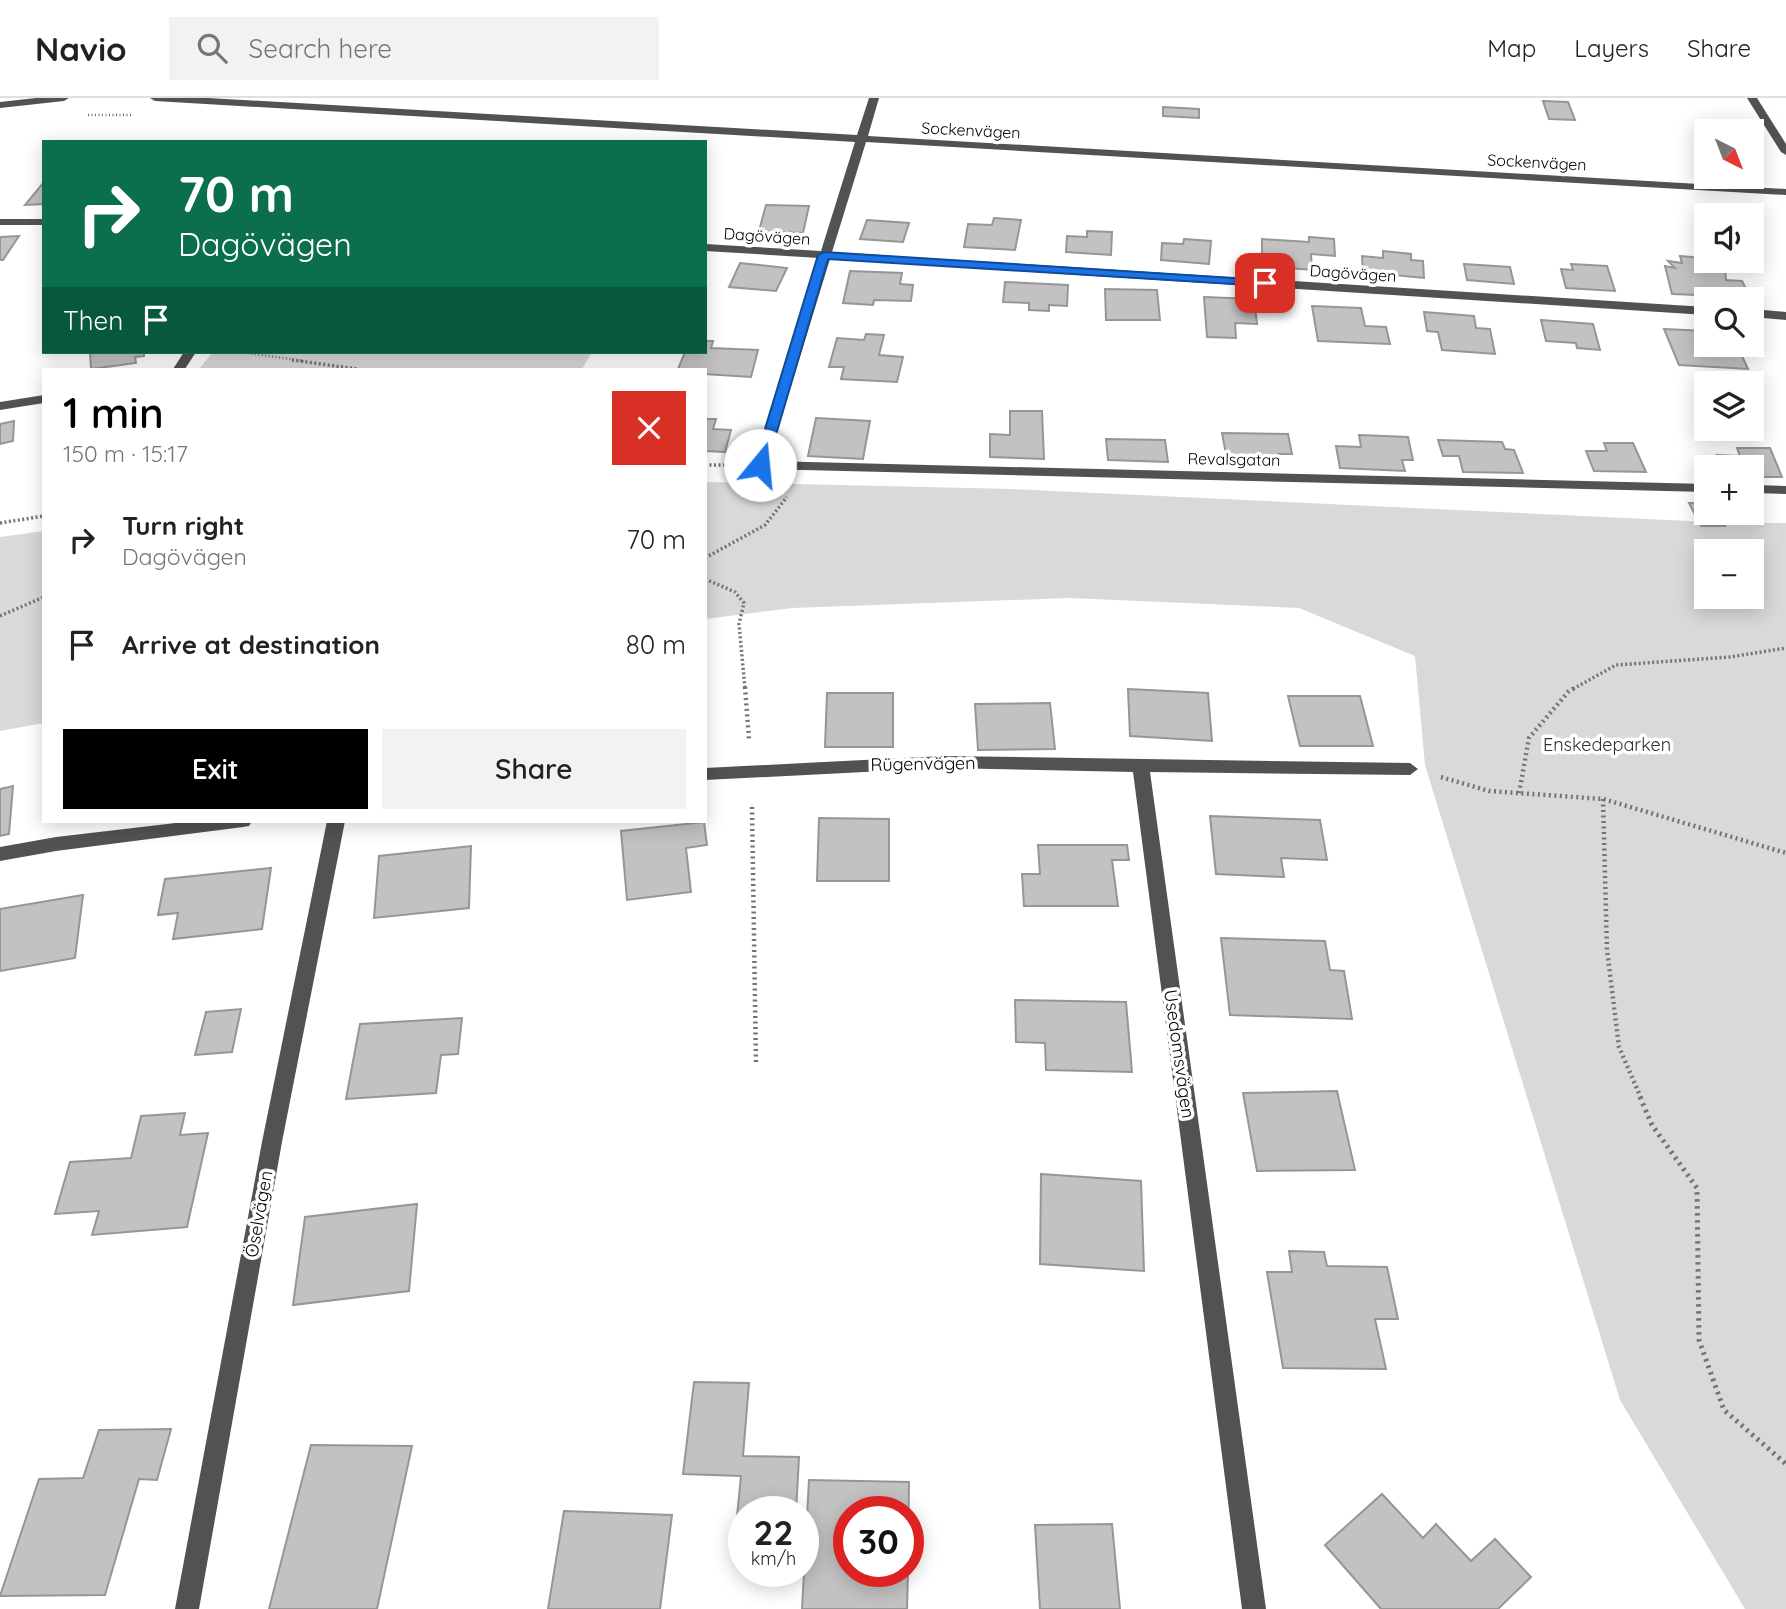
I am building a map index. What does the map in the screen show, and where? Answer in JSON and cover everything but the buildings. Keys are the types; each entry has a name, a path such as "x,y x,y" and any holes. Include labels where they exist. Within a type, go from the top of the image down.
{"street":[{"path":"0,105 64,98"},
{"name":"Sockenvägen","path":"155,98 1786,192"},
{"path":"824,255 874,98"},
{"path":"1752,98 1786,152"},
{"path":"0,222 42,222"},
{"name":"Dagövägen","path":"707,247 1694,310"},
{"name":"Revalsgatan","path":"824,255 760,465 1694,488"},
{"path":"1764,314 1786,316"},
{"path":"0,405 42,399"},
{"path":"1764,489 1786,490"},
{"name":"Rügenvägen","path":"707,774 943,762 1141,766"},
{"path":"1141,766 1410,769"},
{"name":"Usedomsvägen","path":"1141,766 1254,1609"},
{"path":"0,854 56,844 227,823"},
{"name":"Öselvägen","path":"187,1609 269,1156 336,823"}],"path":[{"path":"255,354 350,368"},
{"path":"707,557 765,526 806,466"},
{"path":"0,523 42,516"},
{"path":"707,580 734,592 744,603 740,624 751,770 756,1065"},
{"path":"0,616 42,598"},
{"path":"1519,793 1529,738 1568,692 1616,665 1730,657 1786,648"},
{"path":"1410,769 1489,791 1603,799 1786,853"},
{"path":"1603,799 1608,950 1619,1047 1652,1125 1697,1188 1699,1340 1724,1410 1786,1464"}],"green space":[{"path":"211,354 591,354 583,368 200,368"},
{"name":"Enskedeparken","path":"707,482 1012,489 1694,521 1694,525 1786,523 1786,1609 1745,1609 1620,1400 1425,765 1415,656 1299,608 1069,598 792,608 707,619"},
{"path":"42,531 42,723 0,731 0,537"}],"route":[{"path":"760,465 824,255 1265,283"}]}
